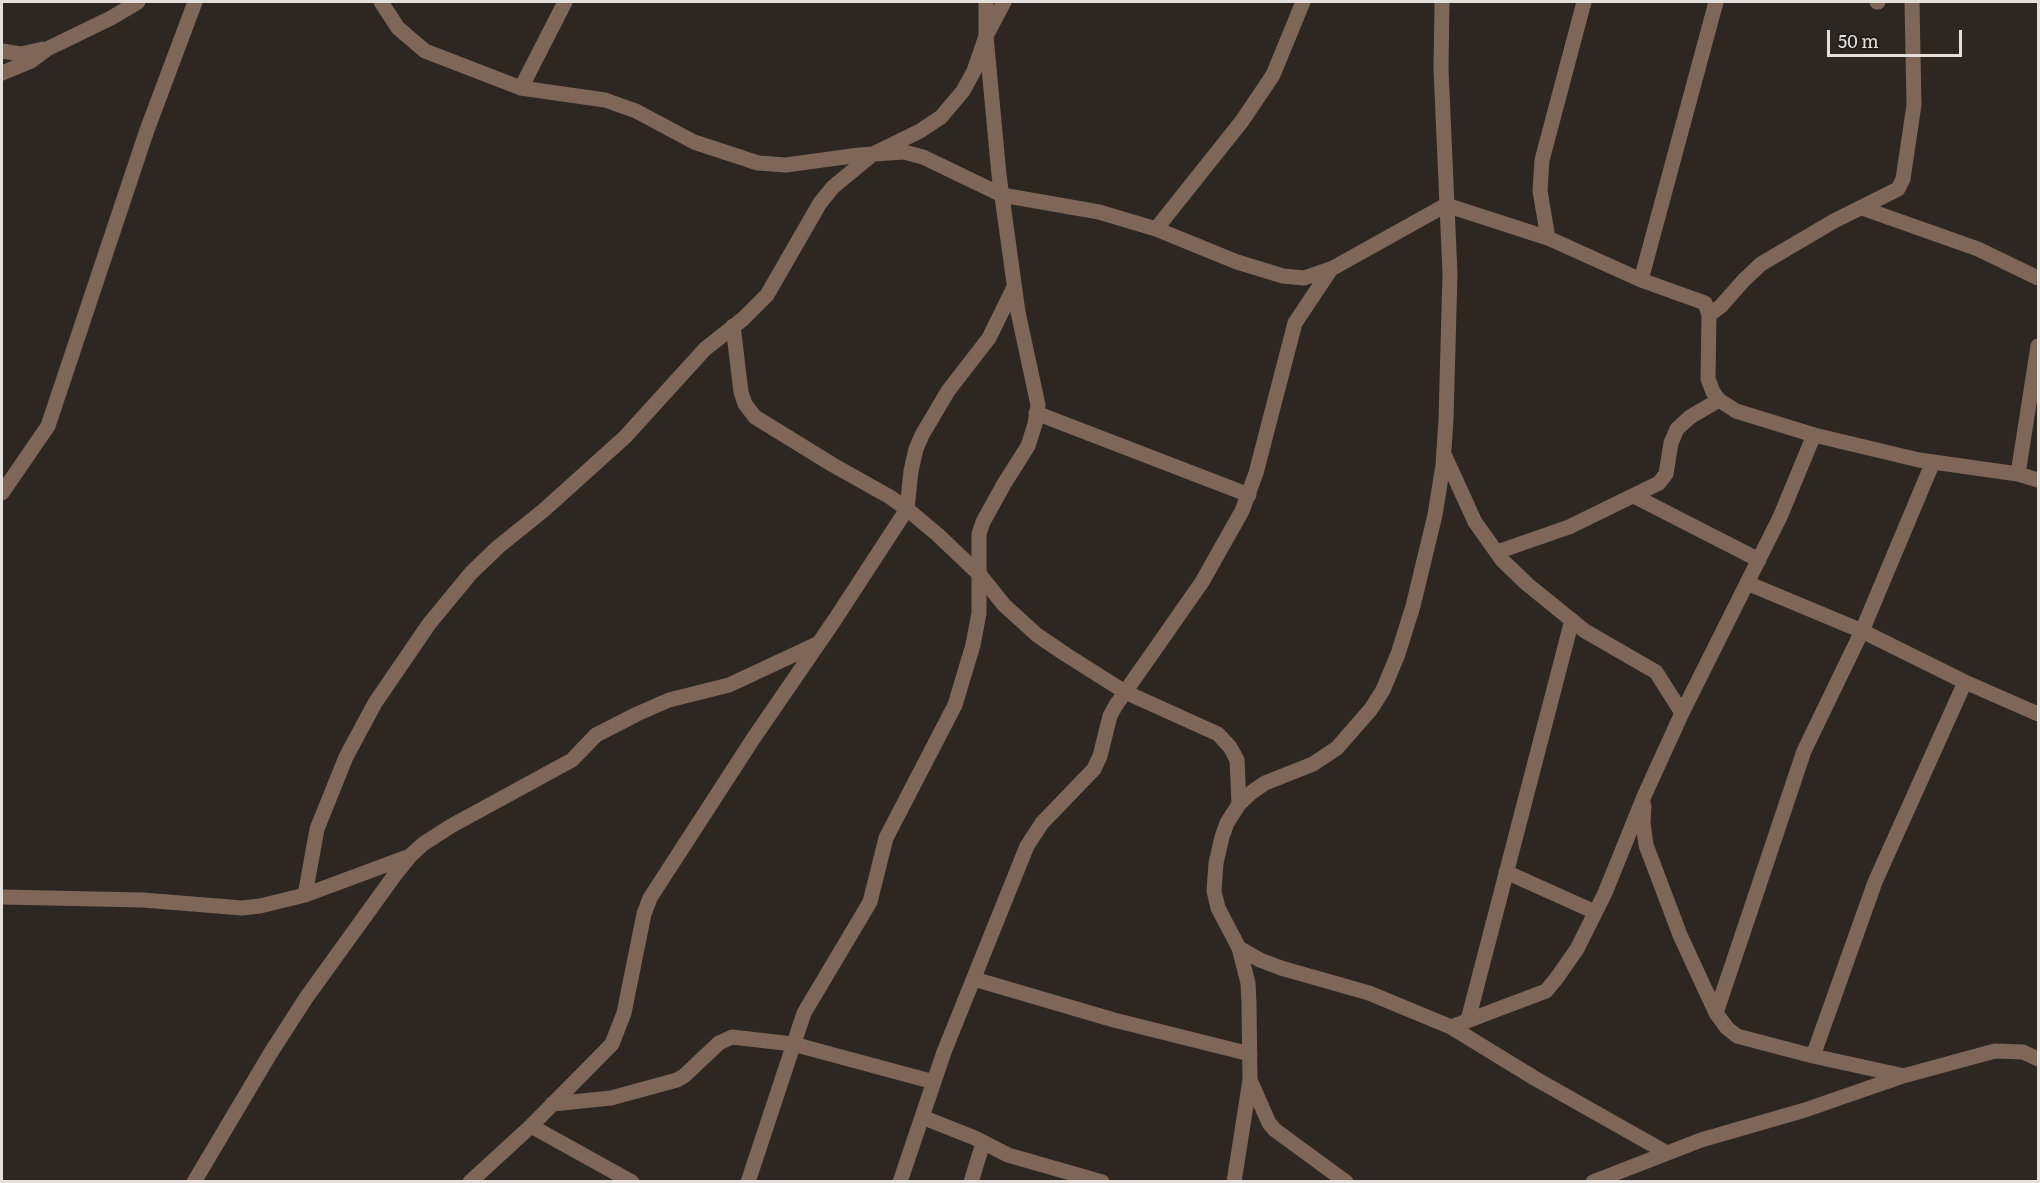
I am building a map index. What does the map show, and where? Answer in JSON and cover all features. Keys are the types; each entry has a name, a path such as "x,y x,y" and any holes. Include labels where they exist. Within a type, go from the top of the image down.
{"street":[{"path":"2,73 31,61 47,49 111,18 138,2"},
{"path":"2,493 48,426 147,130 195,2"},
{"path":"381,2 398,28 425,51 521,88 605,100 636,111 694,142 758,163 786,165 904,152 923,157 1002,195 1100,212 1156,229 1236,262 1283,276 1304,278 1331,269 1446,205 1548,238 1641,280 1705,303 1709,315 1708,379 1713,392 1719,399 1736,411 1814,435 1933,462 2018,474 2038,480"},
{"path":"521,88 565,2"},
{"path":"748,1182 804,1013 870,902 885,838 956,705 973,645 979,613 980,575 977,549 979,534 1004,484 1028,447 1038,405 1014,287 1002,195 986,36 986,2"},
{"path":"305,895 317,829 346,757 375,704 429,624 471,573 625,437 705,349 767,295 826,194 873,154 920,131 941,117 963,91 974,71 986,36 1004,2"},
{"path":"1156,229 1242,121 1273,75 1303,2"},
{"path":"1234,1182 1250,1080 1248,983 1239,948 1218,908 1214,891 1216,863 1222,837 1227,823 1239,804 1251,792 1265,783 1312,764 1337,748 1364,717 1383,690 1398,654 1423,569 1435,515 1444,454 1450,274 1441,69 1442,2"},
{"path":"1548,238 1540,191 1542,160 1584,2"},
{"path":"1641,280 1716,2"},
{"path":"1709,315 1721,306 1743,280 1761,264 1834,221 1893,193 1901,184 1914,105 1912,2"},
{"path":"2,51 21,54 47,49"},
{"path":"1862,208 1978,249 2038,278"},
{"path":"900,1182 934,1082 995,923 1032,835 1094,769 1100,756 1110,716 1202,582 1242,511 1249,495 1295,323 1331,269"},
{"path":"470,1182 531,1126 612,1044 624,1013 644,914 650,898 907,509 911,471 922,435 948,392 988,338 1014,287"},
{"path":"733,326 741,392 745,404 755,417 907,509 980,575 1004,605 1037,635 1125,692 1218,734 1238,760 1239,804"},
{"path":"2018,474 2038,346"},
{"path":"1497,552 1569,527 1651,488 1666,474 1671,443 1677,429 1683,422 1719,399"},
{"path":"1036,413 1249,495"},
{"path":"1451,1027 1546,990 1577,949 1611,878 1645,794 1682,713 1780,517 1814,435"},
{"path":"1444,454 1475,522 1497,552 1527,584 1572,621 1656,672 1682,713"},
{"path":"1716,1013 1804,751 1862,631 1933,462"},
{"path":"1634,496 1759,560"},
{"path":"1747,583 1862,631 1965,682 2038,714"},
{"path":"1468,1020 1572,621"},
{"path":"194,1182 306,998 410,856 423,844 451,826 572,760 596,735 621,722 662,702 729,685 819,643"},
{"path":"1813,1056 1875,882 1965,682"},
{"path":"1645,794 1643,823 1646,845 1680,936 1716,1013 1727,1028 1737,1036 1903,1076"},
{"path":"2,897 143,900 242,908 305,895 410,856"},
{"path":"1506,872 1595,912"},
{"path":"1239,948 1260,960 1281,968 1369,993 1451,1027 1667,1153"},
{"path":"974,979 1114,1020 1250,1054"},
{"path":"552,1104 611,1098 677,1080 719,1043 732,1037 793,1044 934,1082"},
{"path":"1593,1182 1701,1140 1805,1110 1903,1076 1995,1051 2023,1052 2038,1059"},
{"path":"1250,1080 1269,1123 1275,1130 1343,1180"},
{"path":"922,1117 1008,1155 1102,1182"},
{"path":"531,1126 632,1182"},
{"path":"971,1182 983,1143"}]}
